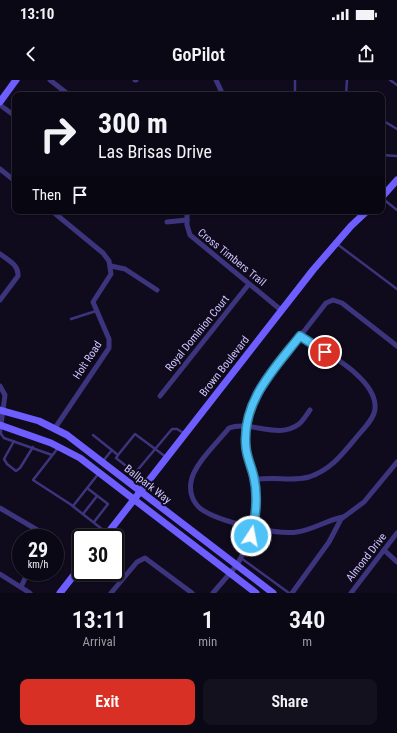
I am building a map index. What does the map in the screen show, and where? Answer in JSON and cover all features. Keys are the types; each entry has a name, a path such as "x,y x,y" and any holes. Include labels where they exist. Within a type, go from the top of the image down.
{"main road":[{"path":"0,103 16,80"},
{"path":"385,194 397,180"},
{"name":"Brown Boulevard","path":"111,529 281,310 336,243 363,214"},
{"name":"Ballpark Way","path":"2,410 24,415 55,428 67,435 273,593"},
{"name":"Ballpark Way","path":"1,425 28,433 59,446 80,458 256,593"},
{"path":"60,593 72,578"}],"street":[{"path":"50,80 65,92"},
{"path":"216,80 222,92"},
{"path":"0,103 12,113"},
{"path":"0,169 12,179"},
{"path":"56,214 102,253 110,266 111,274 94,300 96,311"},
{"name":"Cross Timbers Trail","path":"187,214 190,235 281,310"},
{"path":"167,222 187,220"},
{"path":"0,254 15,265 18,276 0,300"},
{"path":"110,266 125,269 157,290"},
{"name":"Royal Dominion Court","path":"160,396 249,284"},
{"path":"213,593 237,565 248,544 254,527 256,504 255,480 246,449 247,425 250,408 259,389 326,303 333,300 342,303 397,346"},
{"name":"Holt Road","path":"55,428 109,348 107,334 96,311"},
{"path":"255,480 270,477 294,480 326,470 338,460 370,420 375,410 374,396 365,382 349,368 300,336"},
{"path":"0,386 5,395 1,425"},
{"path":"310,410 299,424 288,430 277,430 247,425 236,425 229,428 193,472 190,492 200,508 211,514 254,527 283,534 299,532 343,517 364,502 397,462"},
{"path":"0,508 36,529"},
{"path":"291,593 330,542 343,517"},
{"name":"Almond Drive","path":"352,592 397,533"},
{"path":"384,550 397,562"},
{"path":"111,593 137,562 145,558 192,593"},
{"path":"0,574 30,593"},
{"path":"21,587 24,581"}],"lane":[{"path":"294,92 295,80"},
{"path":"346,92 347,80"},
{"path":"390,80 397,85"},
{"path":"385,122 397,129"},
{"path":"385,155 397,156"},
{"path":"385,200 397,210"},
{"path":"336,243 397,289"},
{"path":"71,319 96,311"},
{"path":"1,425 2,436 33,447 52,456"},
{"path":"167,458 154,448 135,434 116,458 135,473 154,448 172,429 177,429 185,434"},
{"path":"93,435 118,455"},
{"path":"14,441 4,459 7,464 16,471 20,468 33,447"},
{"path":"59,446 33,480 71,505 94,522 100,529"},
{"path":"102,462 112,450"},
{"path":"71,505 100,472"},
{"path":"87,488 108,504 94,522"},
{"path":"83,514 97,496"},
{"path":"241,558 291,593"}],"route":[{"path":"251,536 254,527 256,504 255,480 246,449 247,425 250,408 259,389 300,336 325,352"}]}
